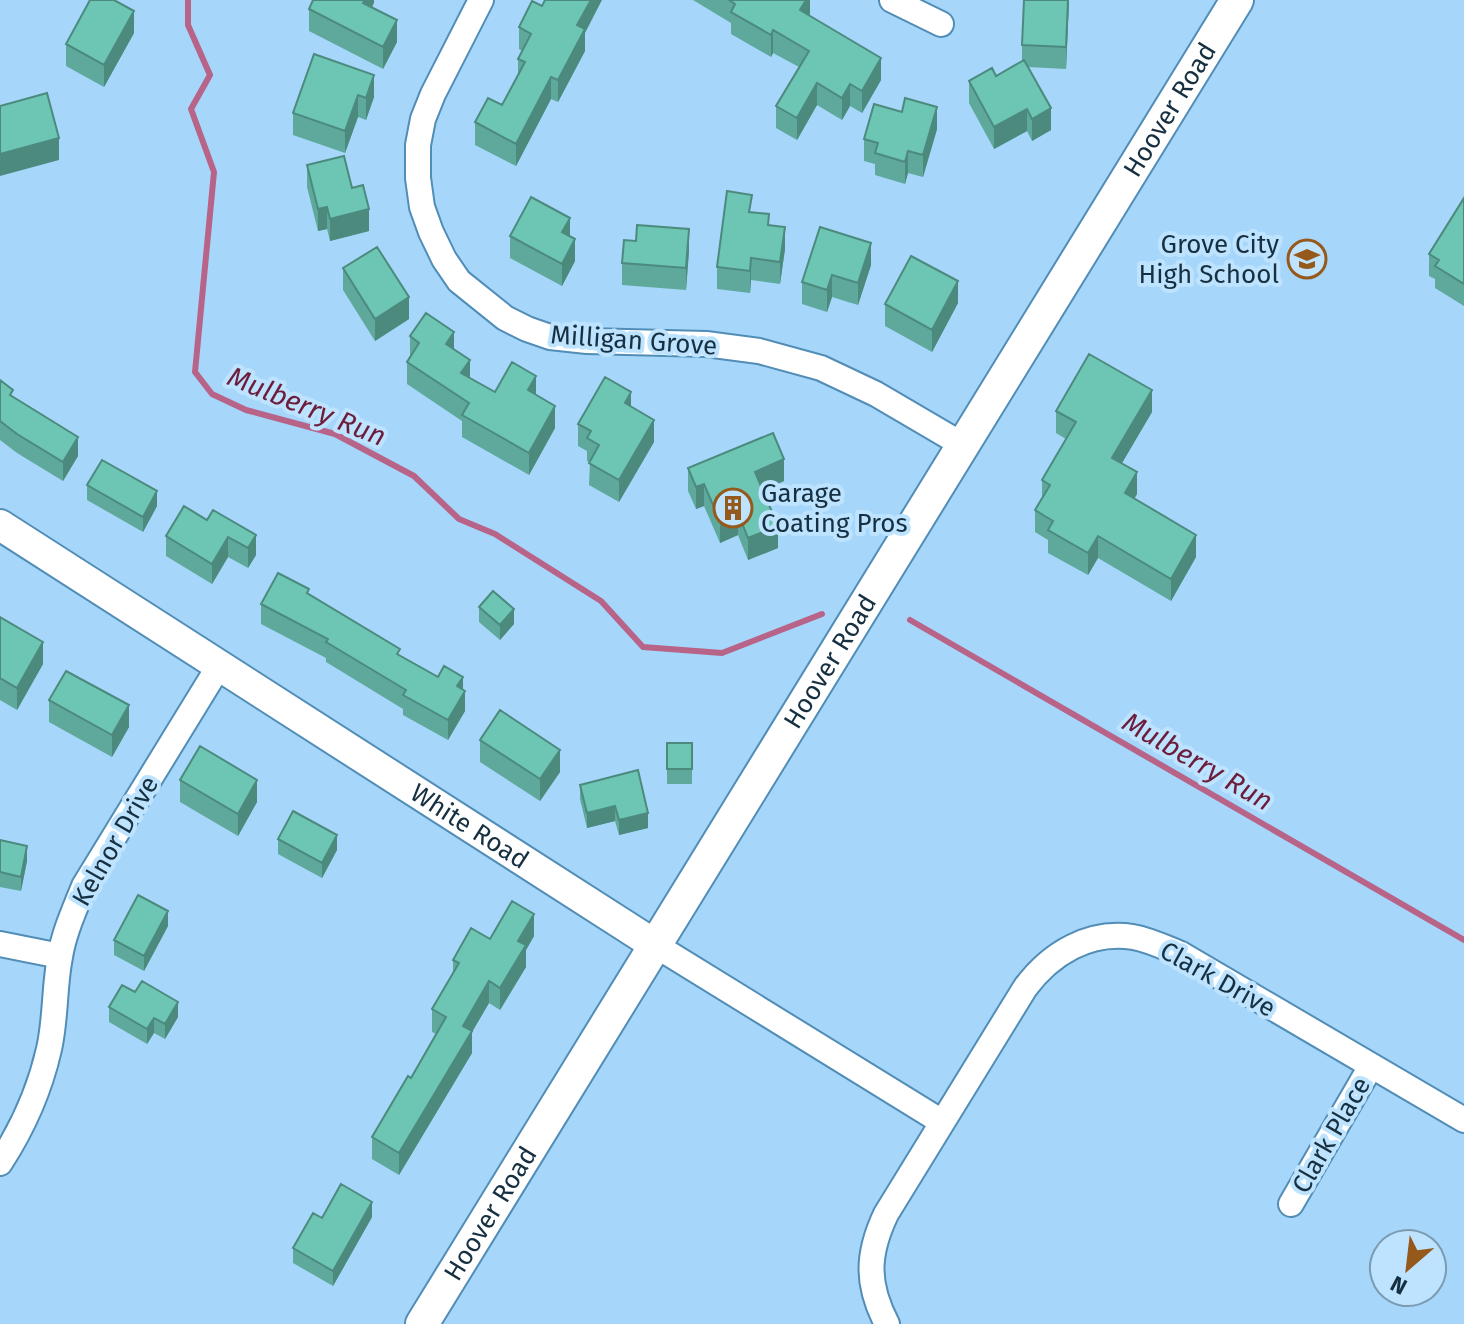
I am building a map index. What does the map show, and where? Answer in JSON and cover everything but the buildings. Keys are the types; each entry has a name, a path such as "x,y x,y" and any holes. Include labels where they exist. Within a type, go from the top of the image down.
{"main road":[{"name":"Hoover Road","path":"422,1324 1237,0"}],"street":[{"name":"Milligan Grove","path":"481,0 433,94 423,119 418,145 422,207 444,259 459,281 505,318 550,337 706,344 759,351 821,368 876,394 963,445"},
{"path":"892,0 941,24"},
{"name":"White Road","path":"0,525 655,945 942,1122"},
{"name":"Kelnor Drive","path":"0,1163 21,1127 49,1049 60,956 84,886 219,666"},
{"name":"Clark Drive","path":"887,1324 874,1294 871,1275 872,1253 886,1214 1035,974 1063,951 1080,943 1104,937 1132,937 1181,954 1464,1120"},
{"path":"0,944 60,956"},
{"name":"Clark Place","path":"1291,1204 1371,1066"}],"waterway":[{"name":"Mulberry Run","path":"188,0 188,25 210,75 191,109 214,172 195,372 212,394 246,410 335,434 414,476 459,519 495,534 601,601 643,647 722,653 822,614"},
{"name":"Mulberry Run","path":"910,620 1464,940"}],"place":[{"name":"Grove City High School","path":"1307,259"},
{"name":"Garage Coating Pros","path":"733,508"}]}
